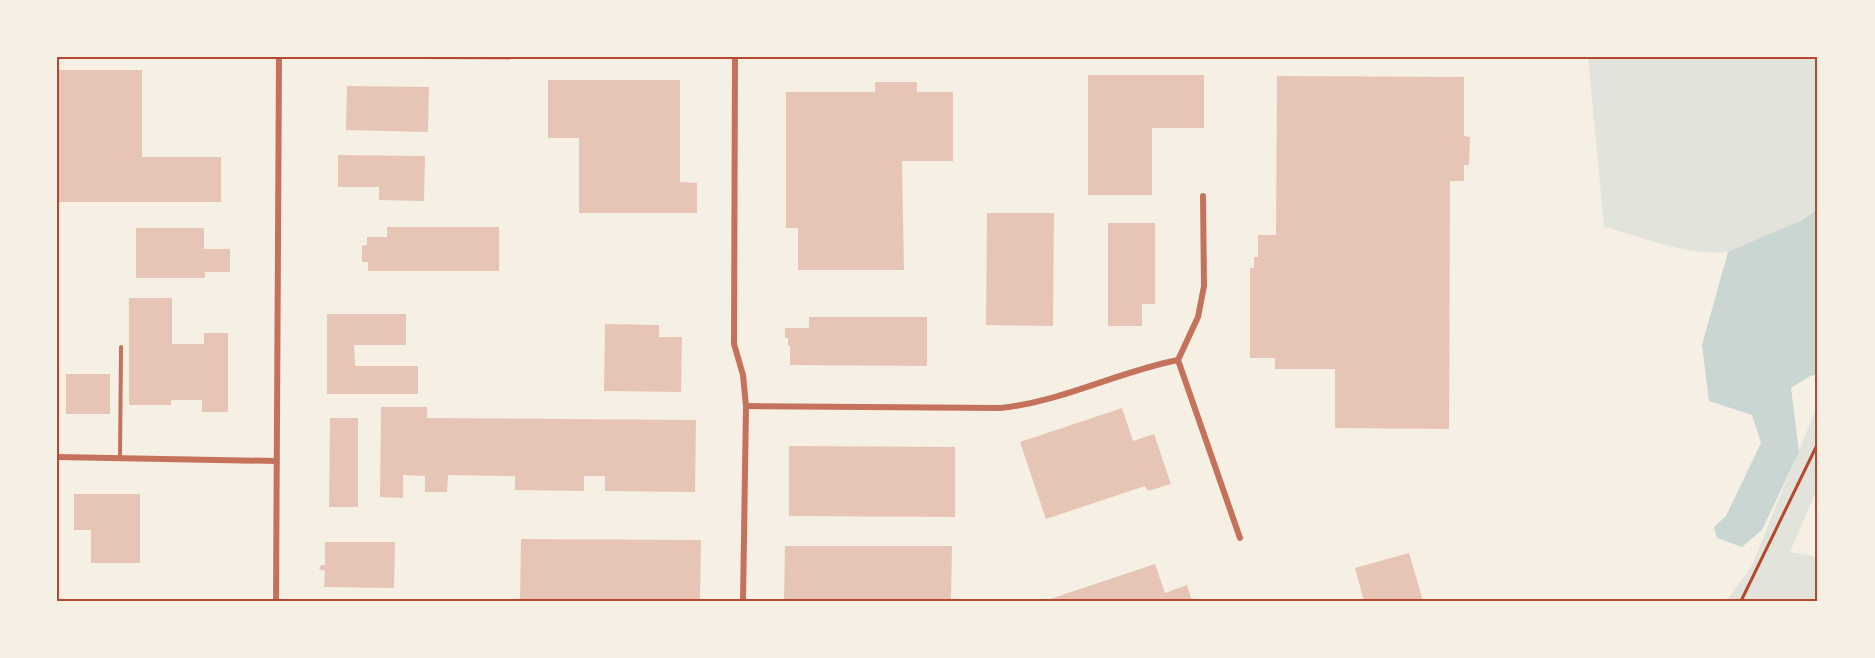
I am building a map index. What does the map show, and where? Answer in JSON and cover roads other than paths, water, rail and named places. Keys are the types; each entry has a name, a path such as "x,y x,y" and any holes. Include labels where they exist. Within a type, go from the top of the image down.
{"street":[{"path":"276,601 279,57"},
{"path":"735,57 734,344 743,375 746,406 743,601"},
{"path":"1203,196 1204,286 1198,317 1178,360 1240,538"},
{"path":"746,406 1009,407 1028,405 1145,366 1178,360"},
{"path":"57,457 275,461"}],"lane":[{"path":"120,458 121,347"}]}
